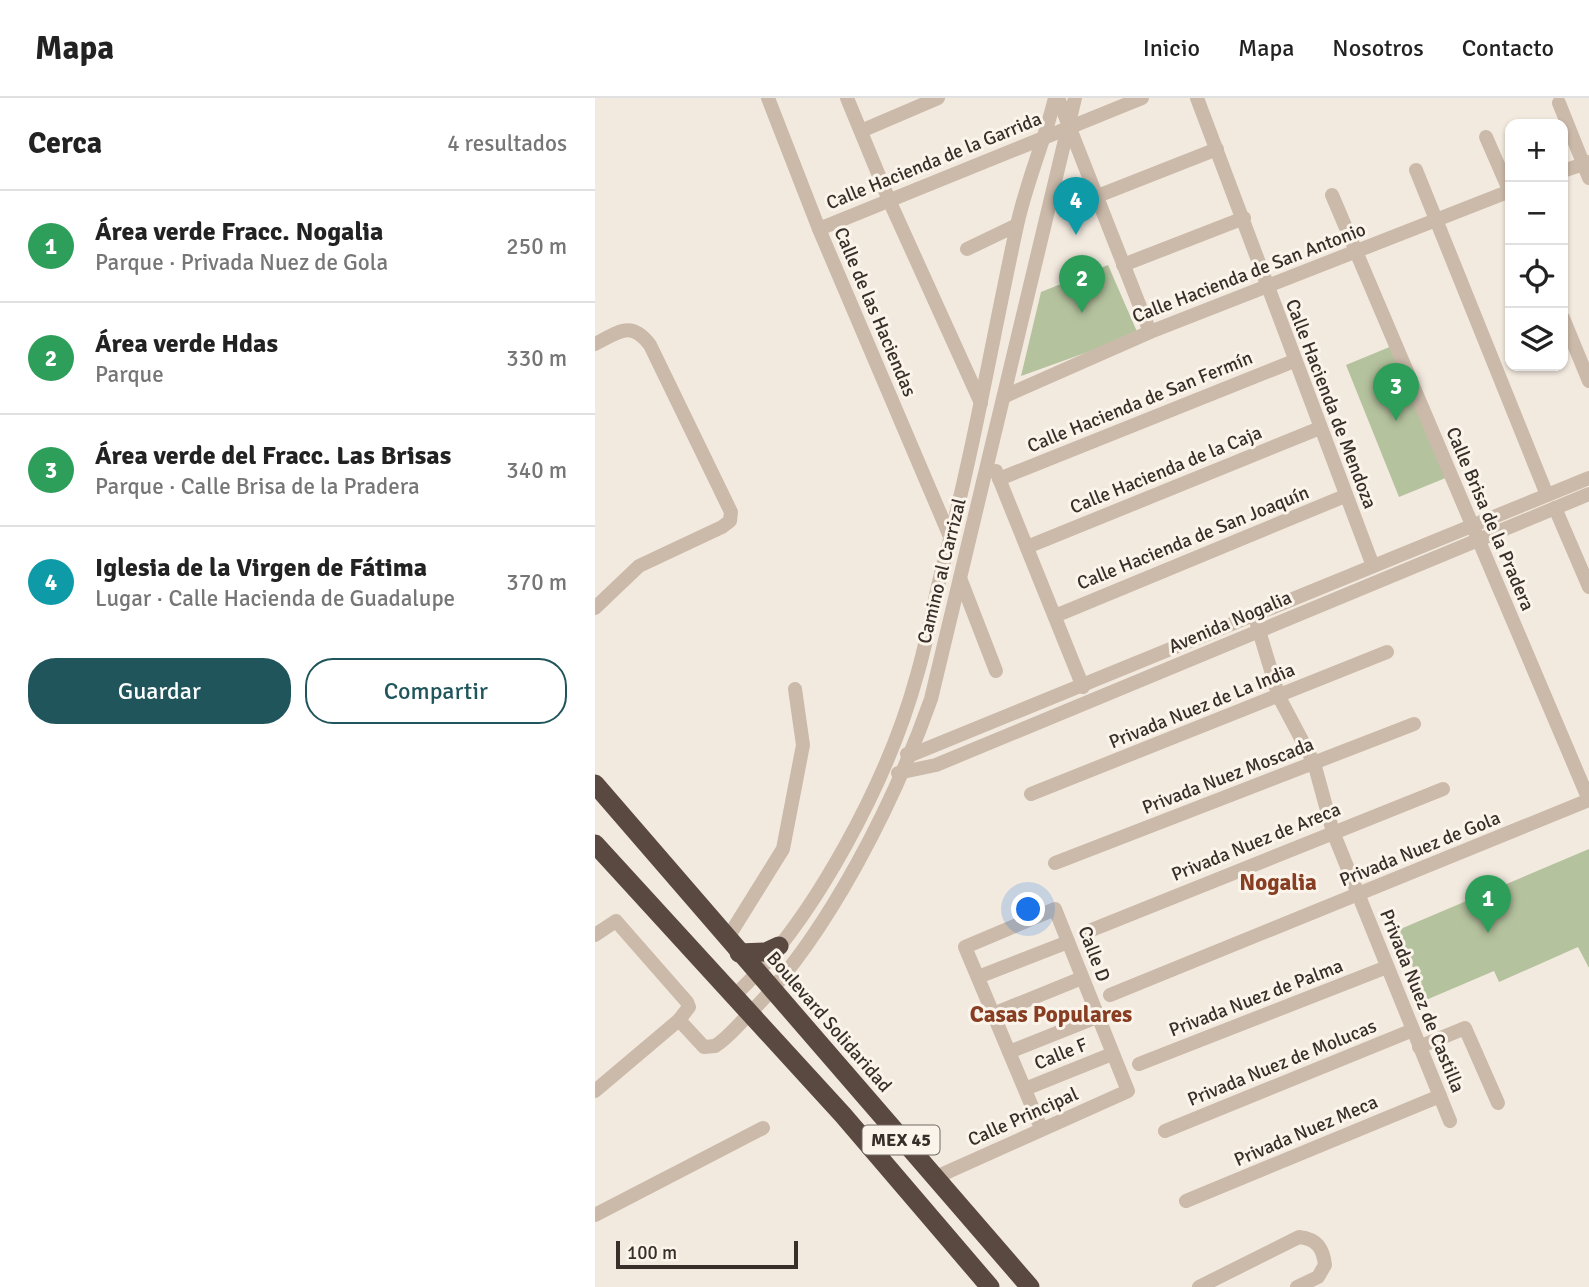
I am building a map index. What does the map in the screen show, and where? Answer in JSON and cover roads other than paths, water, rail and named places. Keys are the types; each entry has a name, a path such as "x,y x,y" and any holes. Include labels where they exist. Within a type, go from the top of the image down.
{"highway":[{"name":"Boulevard Solidaridad","path":"595,784 1030,1287"},
{"name":"MEX 45","path":"595,844 735,995 989,1287"},
{"path":"733,946 766,951 779,946"}],"street":[{"name":"Calle de las Haciendas","path":"768,98 819,229 951,539"},
{"path":"847,98 889,200 981,403"},
{"path":"861,131 938,98"},
{"path":"1056,98 1150,332"},
{"name":"Camino al Carrizal","path":"735,995 757,974 779,946 849,840 893,750 917,676 951,539 1017,225 1056,98"},
{"name":"Camino al Carrizal","path":"679,1020 704,1047 721,1042 773,992 825,919 911,755 931,699 1075,98"},
{"name":"Calle Hacienda de la Garrida","path":"819,229 1142,98"},
{"name":"Calle Hacienda de Mendoza","path":"1197,98 1373,566"},
{"path":"1559,103 1586,163 1589,178"},
{"path":"1486,137 1506,182"},
{"path":"1095,197 1217,149"},
{"path":"1568,169 1586,163"},
{"path":"1416,170 1547,495"},
{"name":"Calle Hacienda de San Antonio","path":"1005,396 1150,332 1505,194"},
{"name":"Calle Brisa de la Pradera","path":"1332,195 1589,800"},
{"path":"1123,265 1244,218"},
{"path":"967,249 1017,225"},
{"path":"1568,330 1589,381"},
{"path":"595,344 620,331 641,333 650,345 707,457 731,512 730,521 722,527 639,566 595,608"},
{"path":"990,357 1013,360"},
{"name":"Calle Hacienda de San Fermín","path":"999,479 1294,361"},
{"name":"Calle Hacienda de la Caja","path":"1027,547 1320,428"},
{"path":"990,456 1083,687"},
{"name":"Avenida Nogalia","path":"902,774 936,765 1259,630 1475,533 1547,495 1589,478"},
{"name":"Avenida Nogalia","path":"911,755 1083,687 1373,566 1555,508 1589,494"},
{"name":"Calle Hacienda de San Joaquín","path":"1055,616 1345,496"},
{"path":"1555,508 1589,587"},
{"path":"959,577 996,671"},
{"name":"Privada Nuez de Castilla","path":"1254,616 1279,697 1314,763 1333,832 1450,1121"},
{"name":"Privada Nuez de La India","path":"1031,794 1387,652"},
{"path":"733,946 783,849 803,745 795,689"},
{"name":"Privada Nuez Moscada","path":"1055,863 1414,724"},
{"path":"893,750 911,755"},
{"path":"884,768 902,774"},
{"name":"Privada Nuez de Areca","path":"1084,933 1443,789"},
{"name":"Privada Nuez de Gola","path":"1109,995 1589,800"},
{"name":"Calle D","path":"978,977 965,947 1055,909 1128,1091"},
{"path":"595,935 616,921 689,1007 679,1020 595,1091"},
{"path":"1041,1128 978,977 1068,942"},
{"name":"Privada Nuez de Palma","path":"1139,1064 1387,967"},
{"path":"993,1014 1083,978"},
{"path":"1009,1052 1097,1017"},
{"path":"1419,1046 1465,1028 1497,1103"},
{"name":"Privada Nuez de Molucas","path":"1165,1131 1413,1030"},
{"name":"Calle F","path":"1025,1089 1112,1054"},
{"name":"Calle Principal","path":"934,1178 1128,1091"},
{"name":"Privada Nuez Meca","path":"1186,1201 1440,1096"},
{"path":"595,1215 763,1128"},
{"path":"1199,1287 1299,1237 1311,1238 1319,1245 1325,1265 1318,1277 1297,1287"}],"place":[{"name":"Iglesia de la Virgen de Fátima","path":"1076,235"},
{"name":"Área verde Hdas","path":"1082,313"},
{"name":"Área verde del Fracc. Las Brisas","path":"1396,421"},
{"name":"Área verde Fracc. Nogalia","path":"1488,933"}],"district":[{"name":"Nogalia","path":"1278,882"},
{"name":"Casas Populares","path":"1051,1014"}]}
